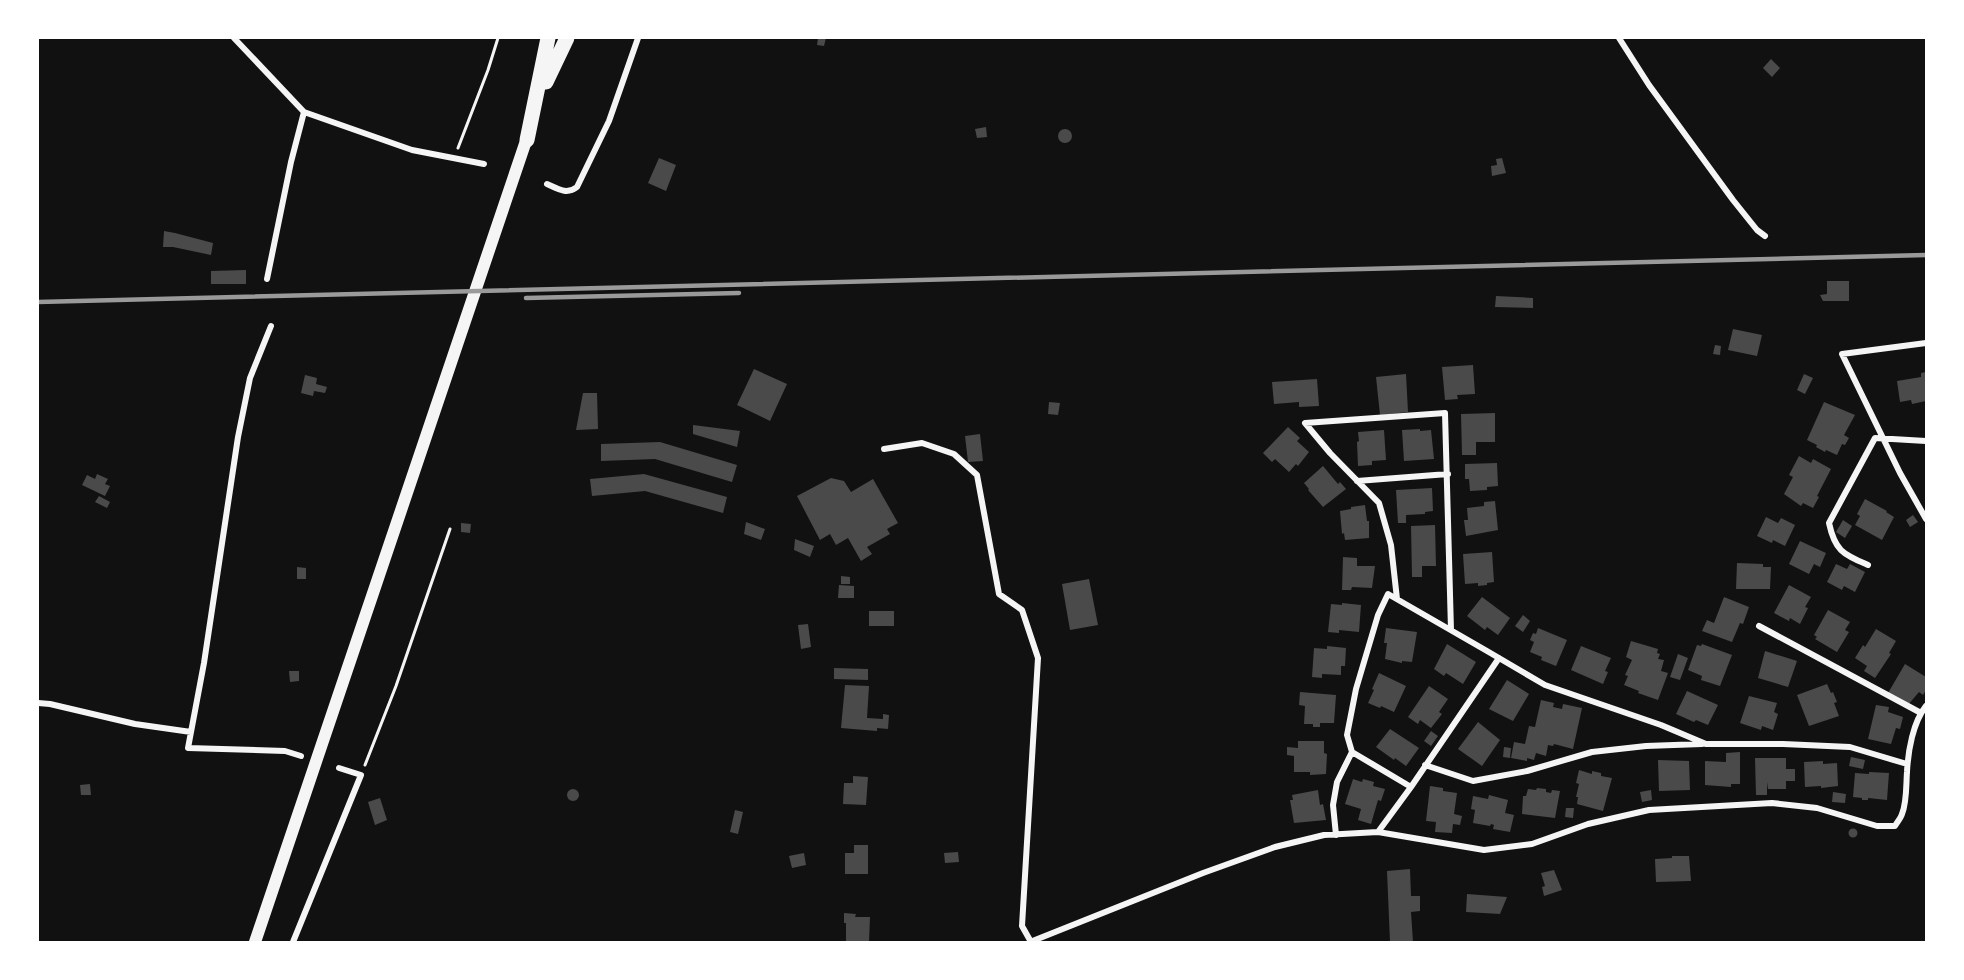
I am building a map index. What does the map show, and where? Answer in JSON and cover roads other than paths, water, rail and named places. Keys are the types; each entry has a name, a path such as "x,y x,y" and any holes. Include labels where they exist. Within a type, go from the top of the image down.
{"highway":[{"path":"527,140 548,38"},
{"path":"546,82 567,38"}],"main road":[{"path":"255,942 561,38"}],"street":[{"path":"234,38 304,112 412,150 484,164"},
{"path":"547,184 564,191 572,191 577,187 609,121 638,38"},
{"path":"1619,38 1649,85 1733,200 1757,230 1765,236"},
{"path":"267,279 291,162 304,112"},
{"path":"271,326 250,378 238,437 204,663 188,748 285,751 301,756"},
{"path":"1926,343 1842,354 1900,473 1926,519"},
{"path":"1397,599 1391,545 1379,503 1330,453 1305,423 1445,413 1451,630"},
{"path":"1868,566 1842,554 1832,540 1829,523 1875,438 1926,441"},
{"path":"884,449 922,443 954,453 977,475 999,594 1022,610 1038,658 1022,926 1030,942 1275,847 1324,836 1378,832 1484,850 1532,844 1588,825 1649,810 1772,803 1817,808 1877,826 1894,826 1902,814 1906,793 1907,764 1921,713 1926,706"},
{"path":"1357,481 1448,474"},
{"path":"1411,787 1352,752 1347,735 1366,649 1388,594 1545,686 1661,725 1706,744"},
{"path":"1759,626 1921,713"},
{"path":"1378,832 1499,658"},
{"path":"38,703 135,724 192,732"},
{"path":"1425,765 1473,781 1527,771 1592,752 1646,746 1706,744 1850,747 1907,764"},
{"path":"1336,835 1333,805 1337,782 1352,752"},
{"path":"293,942 361,775 339,768"}],"railway":[{"path":"38,302 1926,255"},
{"path":"526,298 739,293"}]}
